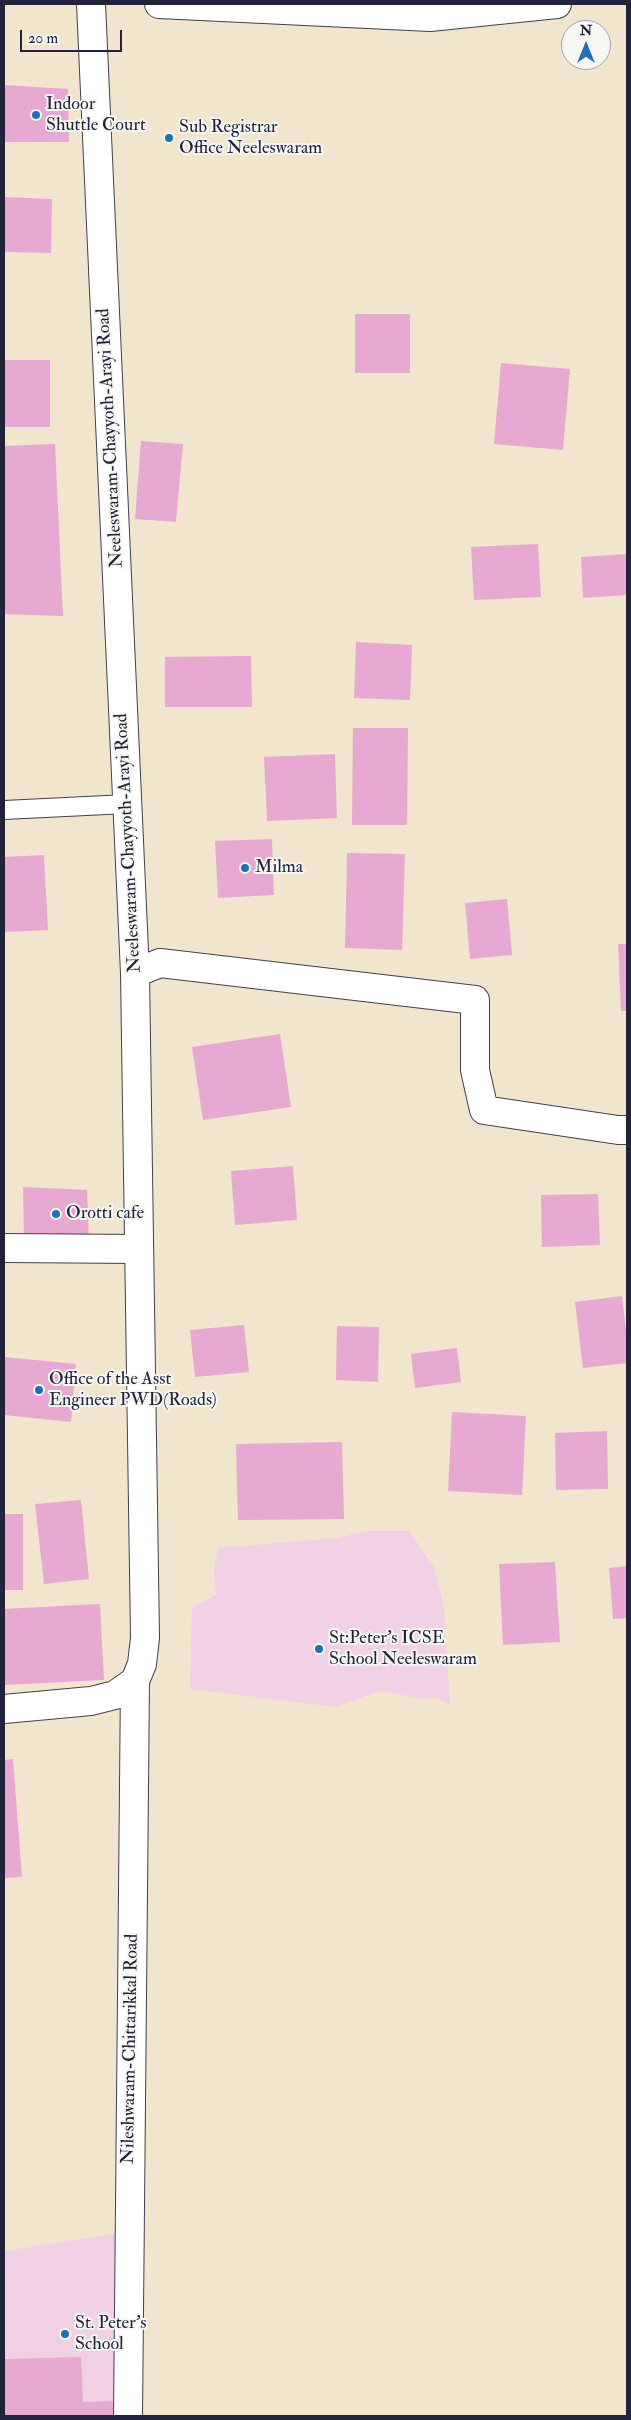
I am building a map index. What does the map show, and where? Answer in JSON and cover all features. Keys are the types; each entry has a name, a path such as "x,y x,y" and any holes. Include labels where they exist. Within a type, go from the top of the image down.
{"main road":[{"name":"Neeleswaram-Chayyoth-Arayi Road","path":"91,4 135,973 145,1638 142,1664 135,1681"},
{"path":"159,4 430,17 557,4"},
{"path":"135,973 160,963 475,1000 475,1070 484,1110 627,1130"},
{"path":"4,1248 139,1249"},
{"path":"4,1709 91,1701 115,1695 135,1681"},
{"name":"Nileshwaram-Chittarikkal Road","path":"128,2416 135,1681"}],"lane":[{"path":"4,810 127,804"}],"shaded area":[{"name":"St:Peter's ICSE School Neeleswaram","path":"365,1531 409,1531 434,1567 444,1607 450,1705 437,1698 417,1698 380,1691 335,1707 190,1689 192,1608 216,1595 214,1570 218,1548 337,1538"},
{"name":"St. Peter's School","path":"126,2232 126,2416 4,2416 4,2251"}],"building":[{"name":"Indoor Shuttle Court","path":"4,85 68,89 69,142 4,142"},
{"path":"4,197 52,199 51,253 4,252"},
{"path":"355,314 410,314 410,373 355,373"},
{"path":"4,360 50,360 50,427 4,427"},
{"path":"501,363 570,369 563,450 494,444"},
{"path":"141,441 183,444 176,522 135,519"},
{"path":"55,444 63,616 4,614 4,446"},
{"path":"538,544 541,597 474,600 471,547"},
{"path":"627,554 627,595 583,598 581,557"},
{"path":"356,642 412,645 410,700 354,698"},
{"path":"251,656 252,707 165,707 165,657"},
{"path":"353,728 408,728 407,825 352,825"},
{"path":"335,754 337,818 267,821 264,757"},
{"name":"Milma","path":"272,839 274,895 218,898 215,841"},
{"path":"347,853 405,854 402,950 345,948"},
{"path":"44,855 48,930 4,932 4,857"},
{"path":"507,899 512,955 470,959 465,903"},
{"path":"618,944 627,944 627,1011 621,1011"},
{"path":"280,1034 291,1107 203,1120 192,1047"},
{"path":"293,1166 297,1220 235,1225 231,1171"},
{"name":"Orotti cafe","path":"23,1187 87,1190 89,1241 24,1239"},
{"path":"598,1194 600,1245 542,1247 541,1195"},
{"path":"622,1296 627,1340 627,1363 583,1368 575,1302"},
{"path":"244,1325 249,1372 195,1377 190,1330"},
{"path":"337,1326 379,1327 378,1382 336,1380"},
{"path":"457,1348 461,1382 415,1388 411,1354"},
{"name":"Office of the Asst Engineer PWD(Roads)","path":"4,1357 76,1364 71,1422 4,1415"},
{"path":"452,1412 526,1416 522,1495 448,1491"},
{"path":"607,1431 608,1489 556,1490 555,1433"},
{"path":"342,1442 344,1519 238,1520 236,1444"},
{"path":"81,1500 89,1579 44,1584 35,1504"},
{"path":"4,1514 23,1514 23,1590 4,1590"},
{"path":"555,1562 560,1642 503,1645 499,1564"},
{"path":"627,1566 627,1618 613,1619 609,1568"},
{"path":"100,1604 104,1680 4,1685 4,1609"},
{"path":"13,1759 22,1877 4,1878 4,1760"},
{"name":"St. Peter's School","path":"81,2357 83,2402 120,2401 121,2416 4,2416 4,2359"}],"place":[{"name":"Indoor Shuttle Court","path":"36,115"},
{"name":"Sub Registrar Office Neeleswaram","path":"169,138"},
{"name":"Milma","path":"245,868"},
{"name":"Orotti cafe","path":"56,1214"},
{"name":"Office of the Asst Engineer PWD(Roads)","path":"39,1390"},
{"name":"St:Peter's ICSE School Neeleswaram","path":"319,1649"},
{"name":"St. Peter's School","path":"65,2334"}]}
